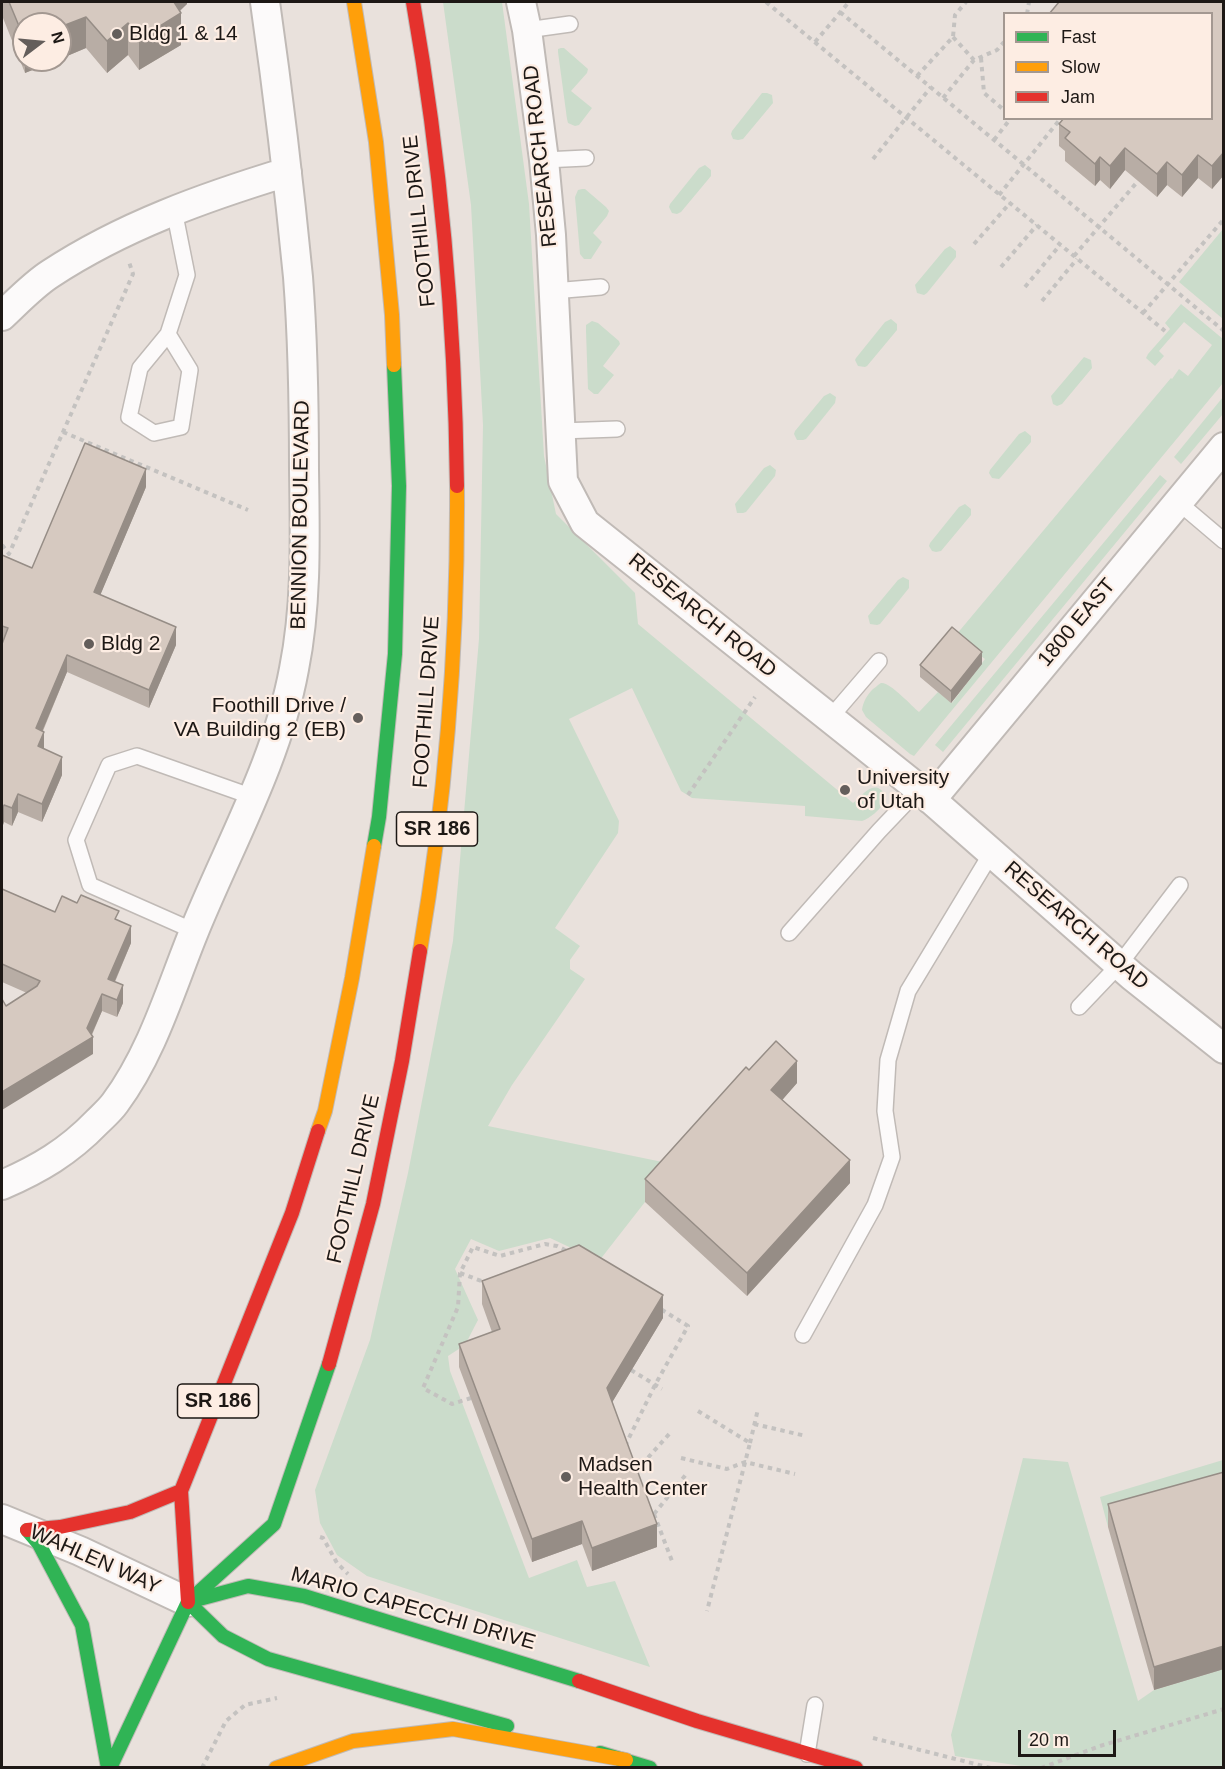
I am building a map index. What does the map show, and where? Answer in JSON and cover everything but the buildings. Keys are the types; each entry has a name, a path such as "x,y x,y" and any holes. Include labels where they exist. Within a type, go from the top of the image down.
{"main road":[{"name":"FOOTHILL DRIVE","path":"188,1602 181,1491 292,1213 324,1111 352,978 379,817 395,654 399,486 392,315 376,142 354,2"},
{"name":"FOOTHILL DRIVE","path":"109,1767 188,1602 274,1524 324,1381 373,1204 402,1061 437,833 448,728 455,624 456,432 449,300 439,180 413,2"},
{"path":"14,1524 60,1527 129,1512 181,1491"},
{"path":"14,1524 39,1544 82,1624 109,1767"},
{"name":"MARIO CAPECCHI DRIVE","path":"188,1602 248,1586 304,1596 605,1689 697,1721 856,1767"},
{"path":"188,1602 224,1636 268,1659 650,1767"},
{"path":"276,1767 353,1741 453,1729 626,1760"}],"street":[{"name":"BENNION BOULEVARD","path":"2,1185 31,1173 56,1158 83,1137 114,1105 149,1045 194,931 278,734 294,671 302,618 305,539 303,373 298,280 287,172 265,2"},
{"name":"RESEARCH ROAD","path":"521,2 527,30 544,160 551,234 563,481 585,522 925,794 1119,964 1224,1049"},
{"path":"2,316 48,275 118,235 174,210 287,172"},
{"name":"1800 EAST","path":"925,794 1224,447"},
{"name":"WAHLEN WAY","path":"14,1524 80,1551 188,1602"}],"lane":[{"path":"527,30 570,24"},
{"path":"544,160 586,158"},
{"path":"168,333 190,370 182,427 154,434 129,417 140,368 168,333 187,275 174,210"},
{"path":"554,291 601,287"},
{"path":"560,431 617,429"},
{"path":"1178,502 1224,541"},
{"path":"830,718 879,661"},
{"path":"194,931 90,885 76,840 80,829 109,765 137,756 253,797"},
{"path":"789,933 879,831 925,794"},
{"path":"803,1335 875,1205 892,1156 885,1111 888,1060 908,991 992,852"},
{"path":"1079,1007 1119,964 1180,885"},
{"path":"807,1754 815,1705"}],"path":[{"path":"766,2 1165,332"},
{"path":"815,42 849,2"},
{"path":"918,76 953,37 955,15 966,2"},
{"path":"840,12 1224,331"},
{"path":"953,37 974,60"},
{"path":"943,98 974,60 997,50 1003,44"},
{"path":"981,57 984,93 1003,108"},
{"path":"873,159 931,87"},
{"path":"994,140 1009,120"},
{"path":"999,195 1059,120"},
{"path":"1042,301 1098,227 1138,181"},
{"path":"974,244 1010,203"},
{"path":"1143,313 1224,219"},
{"path":"1001,267 1037,225"},
{"path":"1024,287 1060,245"},
{"path":"2,545 9,554 133,274 126,253"},
{"path":"63,432 248,510"},
{"path":"688,795 772,672"},
{"path":"471,1398 452,1404 423,1388 458,1307 460,1273 474,1247 500,1256 545,1244 557,1246 570,1253"},
{"path":"460,1273 490,1283"},
{"path":"629,1453 626,1444 688,1326 659,1308"},
{"path":"632,1370 662,1389"},
{"path":"707,1611 758,1409"},
{"path":"698,1411 750,1443"},
{"path":"754,1424 806,1436"},
{"path":"633,1462 636,1471 670,1432"},
{"path":"681,1458 727,1469 745,1462 795,1474"},
{"path":"654,1514 688,1472"},
{"path":"649,1503 672,1561"},
{"path":"334,1570 337,1563"},
{"path":"202,1767 226,1721 245,1705 282,1697"},
{"path":"1041,1767 1100,1746 1224,1709"}],"green space":[{"path":"443,2 502,2 529,204 544,456 556,514 635,593 638,624 853,803 875,787 880,789 885,796 884,802 877,811 862,821 805,816 805,806 692,798 681,791 632,688 569,719 619,821 618,833 555,928 580,946 570,960 570,969 585,979 512,1085 488,1126 677,1165 599,1261 550,1238 499,1251 471,1239 455,1269 478,1320 465,1345 448,1356 450,1371 529,1578 577,1560 587,1587 615,1581 650,1667 367,1576 337,1555 320,1523 315,1490 370,1340 408,1173 453,941 479,639 483,425 471,205"},
{"path":"564,48 588,69 571,91 592,108 579,125 575,126 568,123 567,119 558,52"},
{"path":"762,93 772,95 773,103 743,139 733,139 732,131"},
{"path":"705,165 711,170 711,176 681,212 672,213 670,204 699,168"},
{"path":"585,189 609,211 593,233 602,242 591,259 584,259 580,254 575,197 578,190"},
{"path":"1223,229 1223,319 1179,282"},
{"path":"950,246 956,251 956,257 927,293 924,295 917,293 915,285"},
{"path":"1181,304 1223,339 1223,383 914,756 910,754 866,717 862,710 867,696 881,683 885,683 919,712 938,692 952,703 985,659 958,639 956,635 1171,378 1179,369 1188,376 1212,345 1184,322 1159,351 1164,356 1155,366 1146,358 1170,329 1165,323"},
{"path":"891,319 897,324 897,330 867,366 858,366 856,358 885,322"},
{"path":"592,321 598,323 620,344 603,366 614,375 598,394 588,389 586,325"},
{"path":"1084,357 1091,360 1092,368 1062,404 1057,406 1053,404 1051,396"},
{"path":"830,393 836,397 835,403 806,439 797,440 795,431 824,396"},
{"path":"1223,397 1223,414 1181,464 1174,457"},
{"path":"1025,431 1031,436 1031,442 999,479 992,478 990,470 1019,434"},
{"path":"770,465 776,470 775,476 746,512 737,513 735,504 764,468"},
{"path":"1160,475 1167,481 943,752 935,745"},
{"path":"965,504 971,509 971,515 941,551 932,551 930,543 959,507"},
{"path":"903,577 909,580 909,588 880,624 870,624 868,616"},
{"path":"1023,1458 1068,1462 1138,1701 1154,1690 1223,1669 1223,1767 1028,1767 955,1756 951,1735"},
{"path":"1223,1460 1223,1494 1108,1527 1100,1497"}],"traffic: fast":[{"path":"374,846 379,817 395,654 399,486 394,365"},
{"path":"110,1768 188,1602 274,1524 329,1364"},
{"path":"27,1530 39,1544 82,1625 108,1768"},
{"path":"188,1602 248,1586 304,1596 579,1681"},
{"path":"188,1602 223,1636 268,1659 507,1726"},
{"path":"600,1753 650,1768"}],"traffic: slow":[{"path":"354,2 376,142 392,315 394,365"},
{"path":"420,951 437,836 449,720 455,603 457,486"},
{"path":"318,1131 325,1111 352,978 374,846"},
{"path":"276,1768 353,1741 453,1729 626,1760"}],"traffic: jam":[{"path":"413,2 431,122 445,243 456,425 457,486"},
{"path":"329,1364 373,1204 402,1061 420,951"},
{"path":"188,1602 181,1491 292,1213 318,1131"},
{"path":"27,1530 60,1527 130,1512 181,1491"},
{"path":"579,1681 697,1721 856,1768"}],"place":[{"name":"Bldg 1 & 14","path":"117,34"},
{"name":"Bldg 2","path":"89,644"},
{"name":"Foothill Drive / VA Building 2 (EB)","path":"358,718"},
{"name":"University of Utah","path":"845,790"},
{"name":"Madsen Health Center","path":"566,1477"}]}
